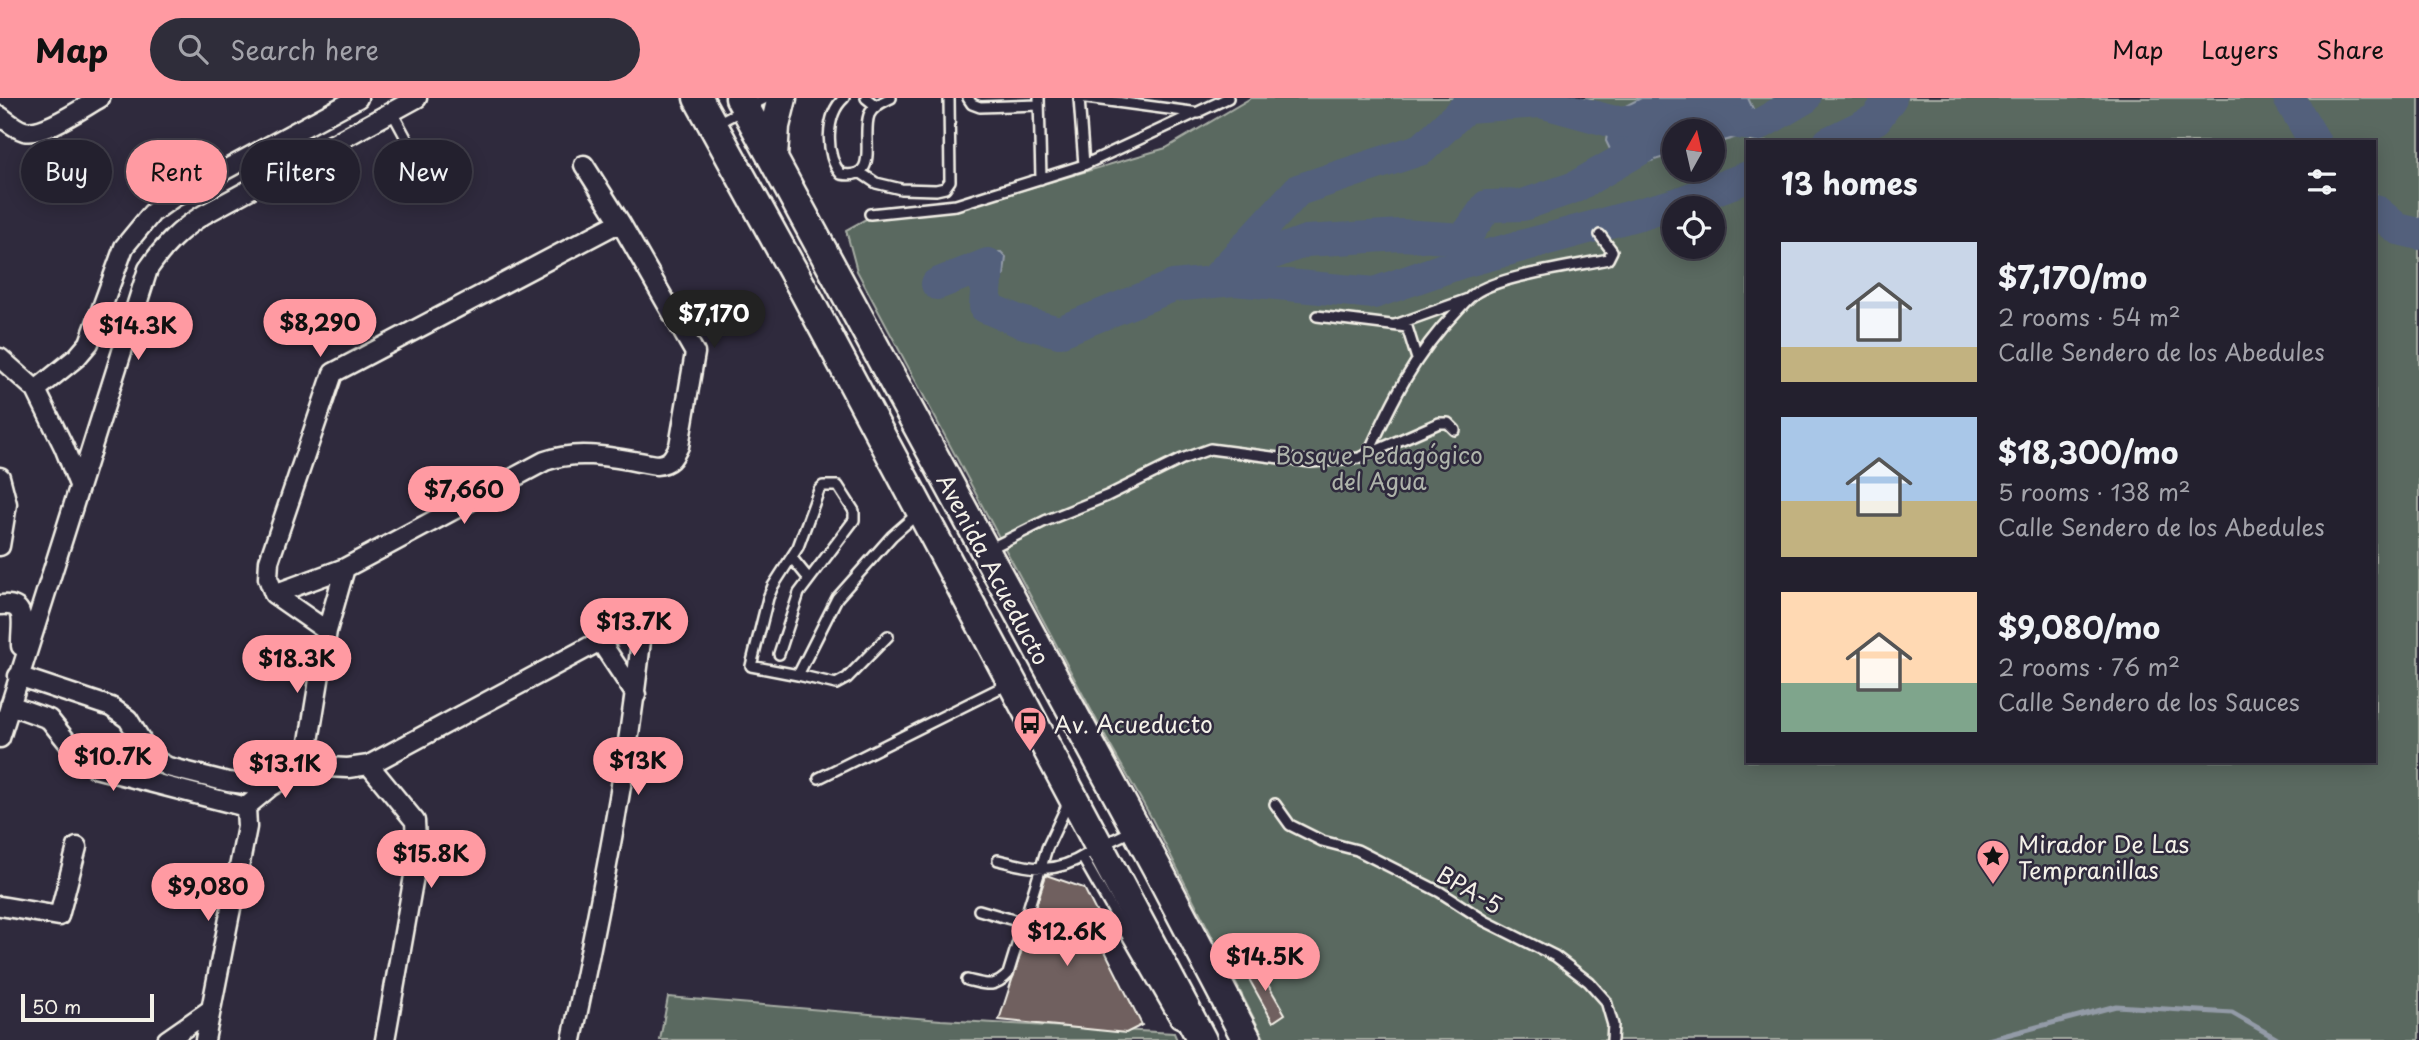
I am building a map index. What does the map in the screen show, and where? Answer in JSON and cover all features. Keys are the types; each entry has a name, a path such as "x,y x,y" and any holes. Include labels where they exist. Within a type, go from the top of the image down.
{"main road":[{"path":"773,157 775,126 782,98"},
{"name":"Avenida Acueducto","path":"751,102 773,157 1247,1040"},
{"name":"Avenida Acueducto","path":"706,106 1072,796 1091,852 1120,885 1200,1037"},
{"path":"1120,885 1157,868"}],"street":[{"path":"0,116 22,131 33,132 100,98"},
{"path":"36,390 77,357 89,343 124,247 152,213 173,198 358,98"},
{"path":"366,98 384,116"},
{"path":"0,738 148,269 162,248 181,229 202,215 417,98"},
{"path":"274,594 345,568 545,461 563,454 584,453 656,465 666,464 673,458 679,446 695,353 584,165"},
{"path":"327,631 274,594 268,578 269,561 333,373 620,222"},
{"path":"0,358 36,390 79,485"},
{"path":"0,477 8,504 0,546"},
{"path":"304,766 327,631 345,568"},
{"path":"0,605 14,606 20,610 20,671"},
{"path":"246,807 270,787 304,766 348,768 369,765 627,628 642,631 636,695 600,902 572,1040"},
{"path":"600,642 636,695"},
{"path":"20,671 111,707 128,719 152,758 168,767 245,785 270,787"},
{"path":"10,705 49,719 81,759 95,768 246,807"},
{"path":"369,765 415,821 417,859 385,1040"},
{"path":"205,1040 247,827 246,807"},
{"path":"0,906 58,916 77,847"},
{"path":"167,1040 210,1010"}],"lane":[{"path":"844,98 839,102 830,121 830,138 835,168 841,174 853,176 861,173 866,164 869,114 876,106 891,98"},
{"path":"866,98 876,106"},
{"path":"861,173 876,183 901,189 945,188 950,181 949,98"},
{"path":"968,98 972,104 980,107 1039,102 1041,179"},
{"path":"1079,98 1084,165"},
{"path":"1086,98 1199,113"},
{"path":"870,214 956,205 1041,179 1084,165 1228,98"},
{"path":"706,106 751,102"},
{"path":"384,116 401,140"},
{"path":"1368,454 1392,400 1418,359 1442,326 1475,293 1508,280 1608,259 1612,251 1600,235"},
{"path":"1393,326 1469,299"},
{"path":"1317,316 1407,327 1418,359"},
{"path":"985,551 1045,521 1210,449 1311,462 1359,458 1438,423 1448,423 1455,430"},
{"path":"779,654 799,593 854,520 854,511 838,486 829,484 819,490 792,558 773,586 751,666 836,684 847,678 888,636"},
{"path":"798,675 837,598 884,544 921,511"},
{"path":"792,558 808,579"},
{"path":"820,778 1012,682"},
{"path":"967,980 988,985 1000,982 1008,974 1054,831 1072,796"},
{"name":"BPA-5","path":"1275,804 1290,825 1322,841 1357,850 1440,892 1485,921 1555,956 1589,982 1606,1001 1613,1025 1612,1040"},
{"path":"998,860 1040,870 1070,864 1135,829"},
{"path":"1091,852 1176,1021 1200,1037"},
{"path":"979,910 1024,923"}],"green space":[{"name":"Bosque Pedagógico del Agua","path":"1251,98 2419,98 2419,1040 1265,1040 1152,819 1106,738 857,271 846,230 866,219 951,211 1166,148"},
{"path":"668,997 941,1020 1174,1033 1177,1040 660,1040"}],"water":[{"path":"1641,98 1748,98 1754,111 1745,135 1726,140 1726,119 1662,119 1662,158 1620,170 1606,141 1610,114"},
{"path":"995,252 1001,252 1006,257 1004,274 997,284 993,284 983,271 981,263"}],"building":[{"path":"1046,875 1084,888 1105,929 1096,933 1142,1025 1126,1033 999,1020"},
{"path":"1256,964 1285,1014 1273,1022 1244,970"}],"waterway":[{"path":"1708,118 1757,126 1805,98"},
{"path":"1833,140 1876,119 1891,98"},
{"path":"2289,98 2314,140"},
{"path":"1213,282 1298,190 1422,149 1466,107 1541,102 1614,122 1653,119"},
{"path":"1227,267 1306,241 1401,235 1464,239 1487,206 1523,205 1575,187 1653,142"},
{"path":"937,284 988,264 985,307 1021,322 1059,332 1173,286 1234,280 1374,293 1463,262 1676,204 1746,178"},
{"path":"2376,211 2398,229 2419,234"},
{"path":"1988,1040 2116,1006 2232,1013 2279,1040"}],"place":[{"name":"Av. Acueducto","path":"1030,753"},
{"name":"Mirador De Las Tempranillas","path":"1993,886"}]}
